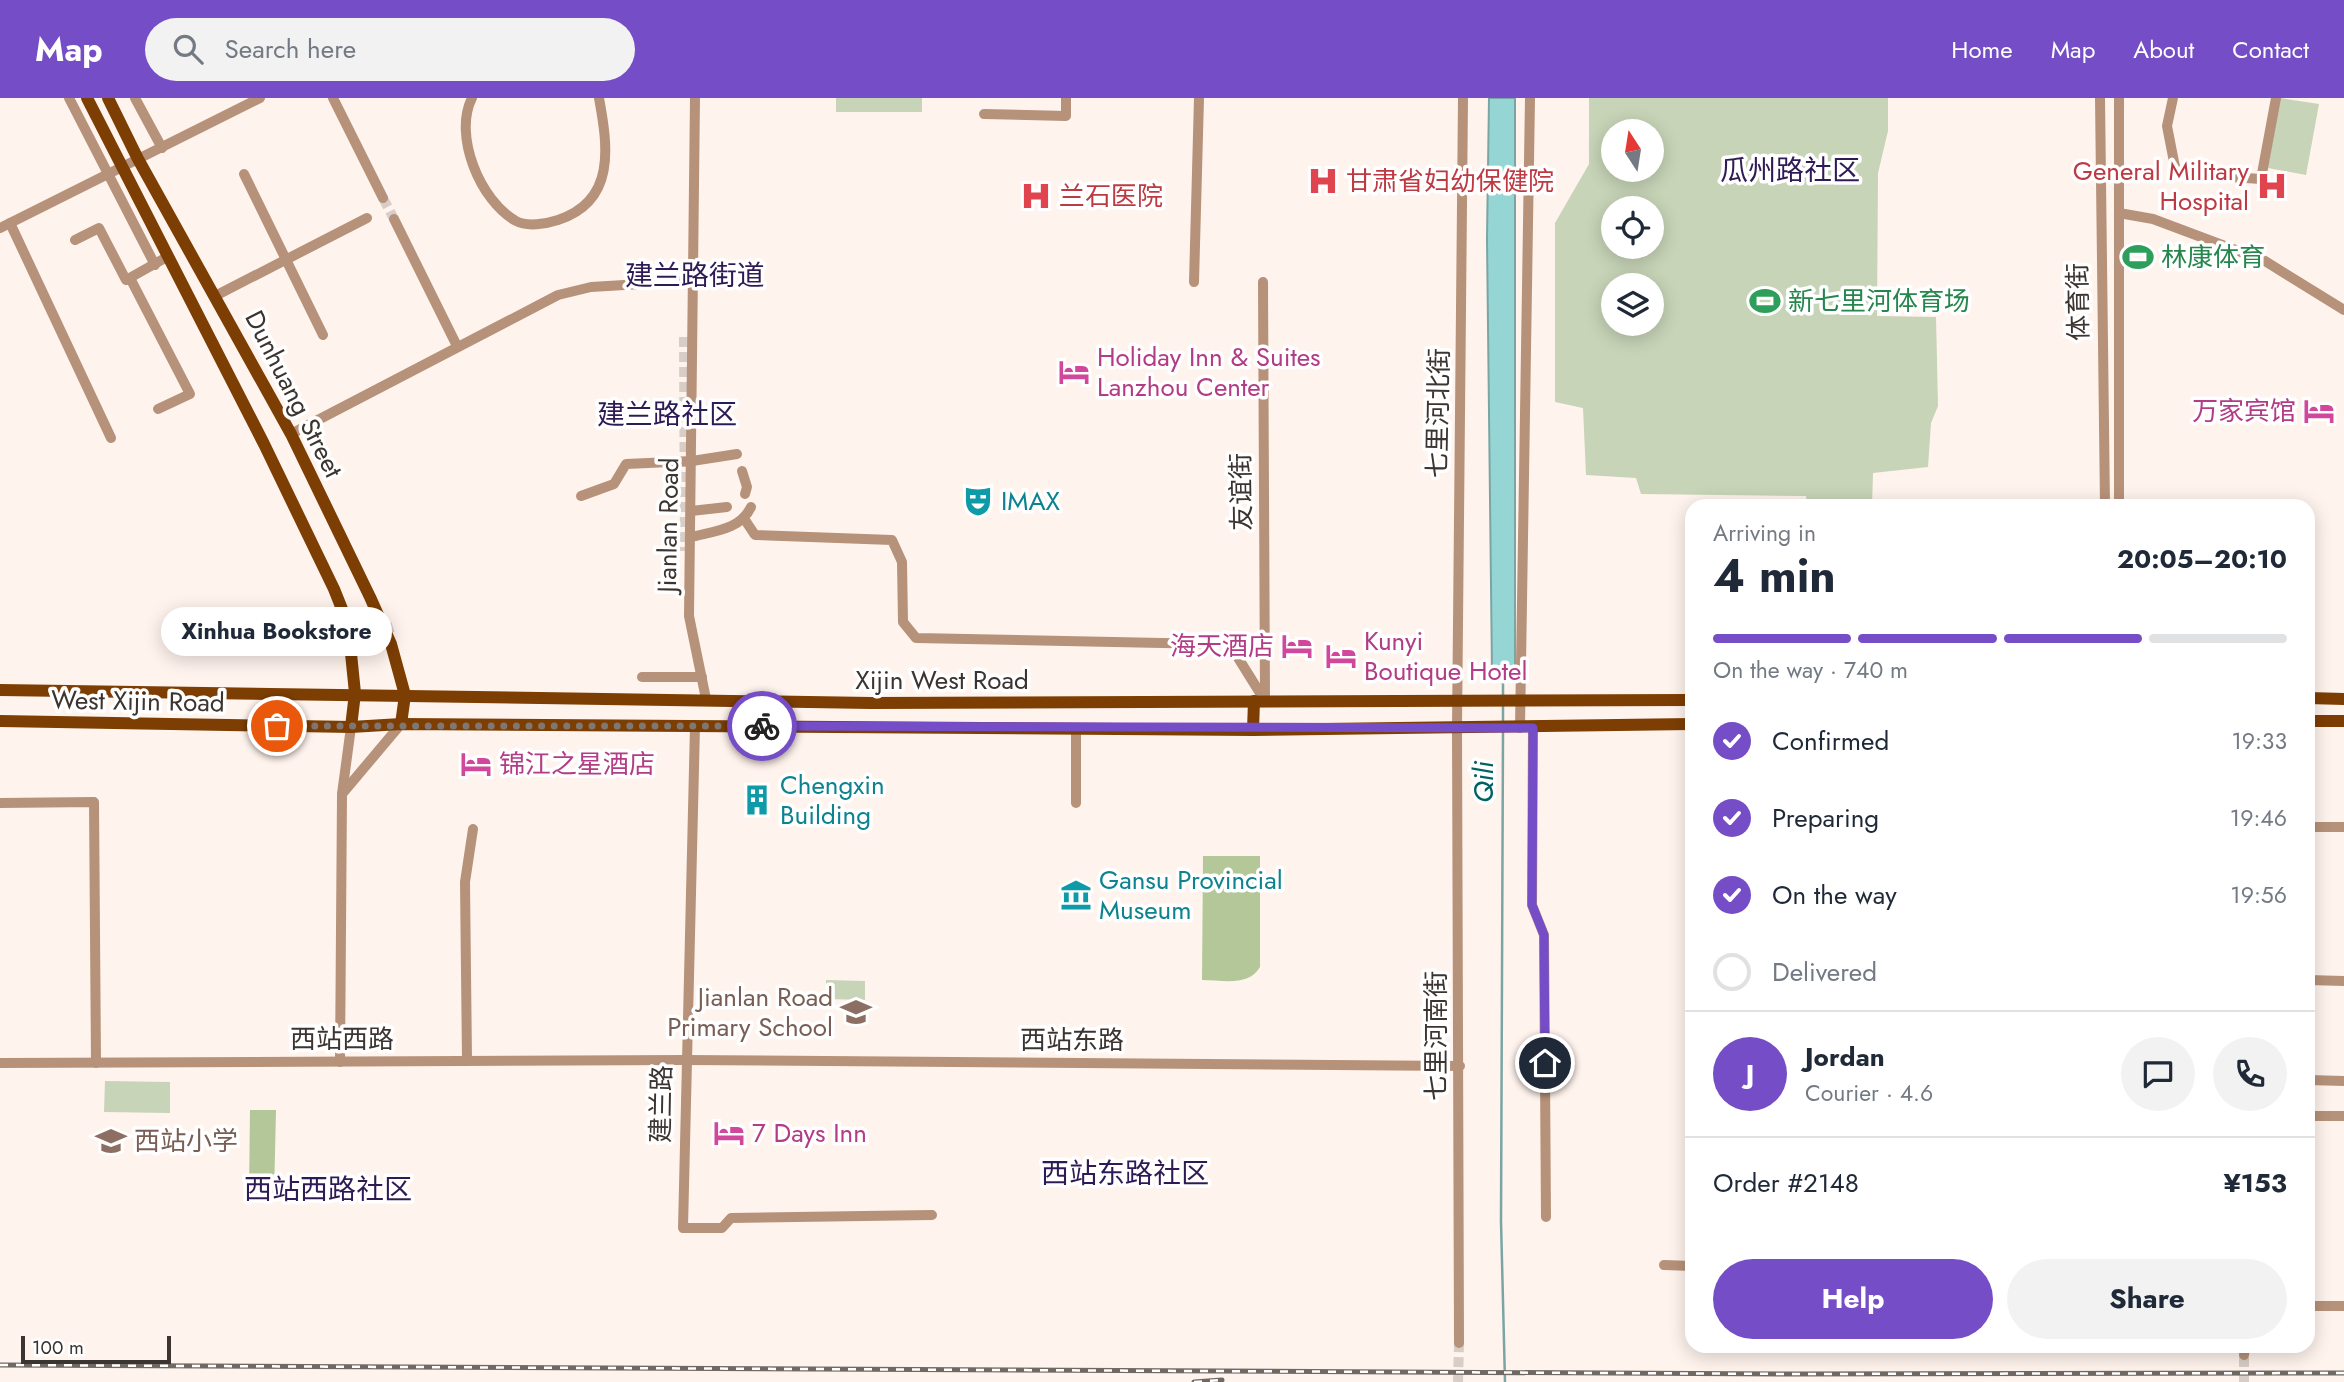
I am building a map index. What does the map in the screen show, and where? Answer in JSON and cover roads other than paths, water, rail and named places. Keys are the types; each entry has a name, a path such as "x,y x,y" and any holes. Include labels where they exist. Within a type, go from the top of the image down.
{"main road":[{"name":"Dunhuang Street","path":"87,98 264,444 334,589 348,624 355,693 351,727"},
{"name":"Dunhuang Street","path":"108,98 138,159 217,295 291,434 391,644 405,695 401,724"},
{"name":"West Xijin Road","path":"0,690 405,695"},
{"name":"Xijin West Road","path":"405,695 871,703 1516,702"},
{"path":"2315,698 2344,699"},
{"path":"1516,702 1685,700"},
{"path":"1254,730 1260,701"},
{"name":"West Xijin Road","path":"0,721 351,727 401,724"},
{"path":"2315,721 2344,721"},
{"name":"Xijin West Road","path":"401,724 1458,729"},
{"path":"1458,729 1685,724"}],"street":[{"path":"69,98 155,265"},
{"path":"135,98 162,148"},
{"path":"111,438 5,226 260,98"},
{"path":"333,98 383,198"},
{"path":"472,98 468,106 466,139 481,183 498,208 518,222 545,224 572,216 593,198 605,174 605,134 599,98"},
{"name":"Jianlan Road","path":"695,98 689,616 706,699"},
{"path":"984,114 1066,116 1066,98"},
{"path":"1195,282 1199,98"},
{"name":"七里河北街","path":"1458,729 1463,98"},
{"path":"1530,98 1516,702 1521,728 1532,905 1544,935 1546,1217"},
{"name":"体育街","path":"2100,98 2105,499"},
{"name":"体育街","path":"2119,98 2119,499"},
{"path":"2173,98 2167,126 2175,167 2183,174 2261,179 2276,98"},
{"path":"244,174 323,335"},
{"path":"2119,213 2153,219 2265,261 2344,310"},
{"path":"217,295 367,218"},
{"path":"394,219 457,346"},
{"path":"75,240 99,228 126,280 167,257"},
{"path":"130,278 190,394 158,409"},
{"path":"291,434 558,295 591,287 691,281"},
{"name":"友谊街","path":"1260,701 1263,282"},
{"path":"581,496 614,484 626,464 692,461 737,454"},
{"path":"742,471 747,486 745,494"},
{"path":"691,511 727,507"},
{"path":"691,537 735,526 745,520 751,507"},
{"path":"745,520 755,535 892,540 902,562 903,622 916,638 1211,644 1227,640 1260,701"},
{"path":"642,677 702,677"},
{"path":"342,794 401,724"},
{"name":"建兰路","path":"695,726 683,1228 722,1228 731,1218 932,1215"},
{"path":"340,1062 342,794 351,727"},
{"path":"1076,729 1076,803"},
{"name":"七里河南街","path":"1458,729 1459,1343"},
{"path":"0,803 94,802 96,1063"},
{"path":"2315,827 2344,827"},
{"path":"467,1061 466,882 473,829"},
{"path":"2315,980 2344,981"},
{"name":"西站西路","path":"0,1063 685,1060"},
{"name":"西站东路","path":"685,1060 1460,1066"},
{"path":"2315,1080 2344,1081"},
{"path":"2315,1116 2344,1116"},
{"path":"1664,1265 1685,1266"},
{"path":"2315,1306 2344,1306"}],"water":[{"path":"1489,98 1515,98 1515,673 1492,671 1487,239"}],"waterway":[{"name":"Qili","path":"1503,671 1503,696"},
{"name":"Qili","path":"1503,706 1503,721"},
{"name":"Qili","path":"1503,731 1501,1221 1505,1382"}],"tunnel":[{"path":"383,198 394,219"},
{"path":"684,337 685,551"},
{"path":"333,646 393,627"},
{"path":"1458,1382 1459,1343"},
{"path":"2244,1355 2244,1382"}],"railway":[{"path":"0,1365 1800,1374 2344,1373"},
{"path":"1194,1382 1222,1380"}],"place":[{"name":"甘肃省妇幼保健院","path":"1323,181"},
{"name":"General Military Hospital","path":"2272,186"},
{"name":"兰石医院","path":"1036,196"},
{"name":"林康体育","path":"2138,257"},
{"name":"新七里河体育场","path":"1765,301"},
{"name":"Holiday Inn & Suites Lanzhou Center","path":"1074,372"},
{"name":"万家宾馆","path":"2319,411"},
{"name":"IMAX","path":"978,501"},
{"name":"海天酒店","path":"1297,646"},
{"name":"Kunyi Boutique Hotel","path":"1341,656"},
{"name":"Xinhua Bookstore","path":"277,726"},
{"name":"锦江之星酒店","path":"476,764"},
{"name":"Chengxin Building","path":"757,800"},
{"name":"Gansu Provincial Museum","path":"1076,895"},
{"name":"Jianlan Road Primary School","path":"856,1012"},
{"name":"7 Days Inn","path":"729,1133"},
{"name":"西站小学","path":"111,1141"}],"district":[{"name":"瓜州路社区","path":"1790,170"},
{"name":"建兰路街道","path":"695,275"},
{"name":"建兰路社区","path":"667,414"},
{"name":"西站东路社区","path":"1125,1173"},
{"name":"西站西路社区","path":"328,1189"}]}
